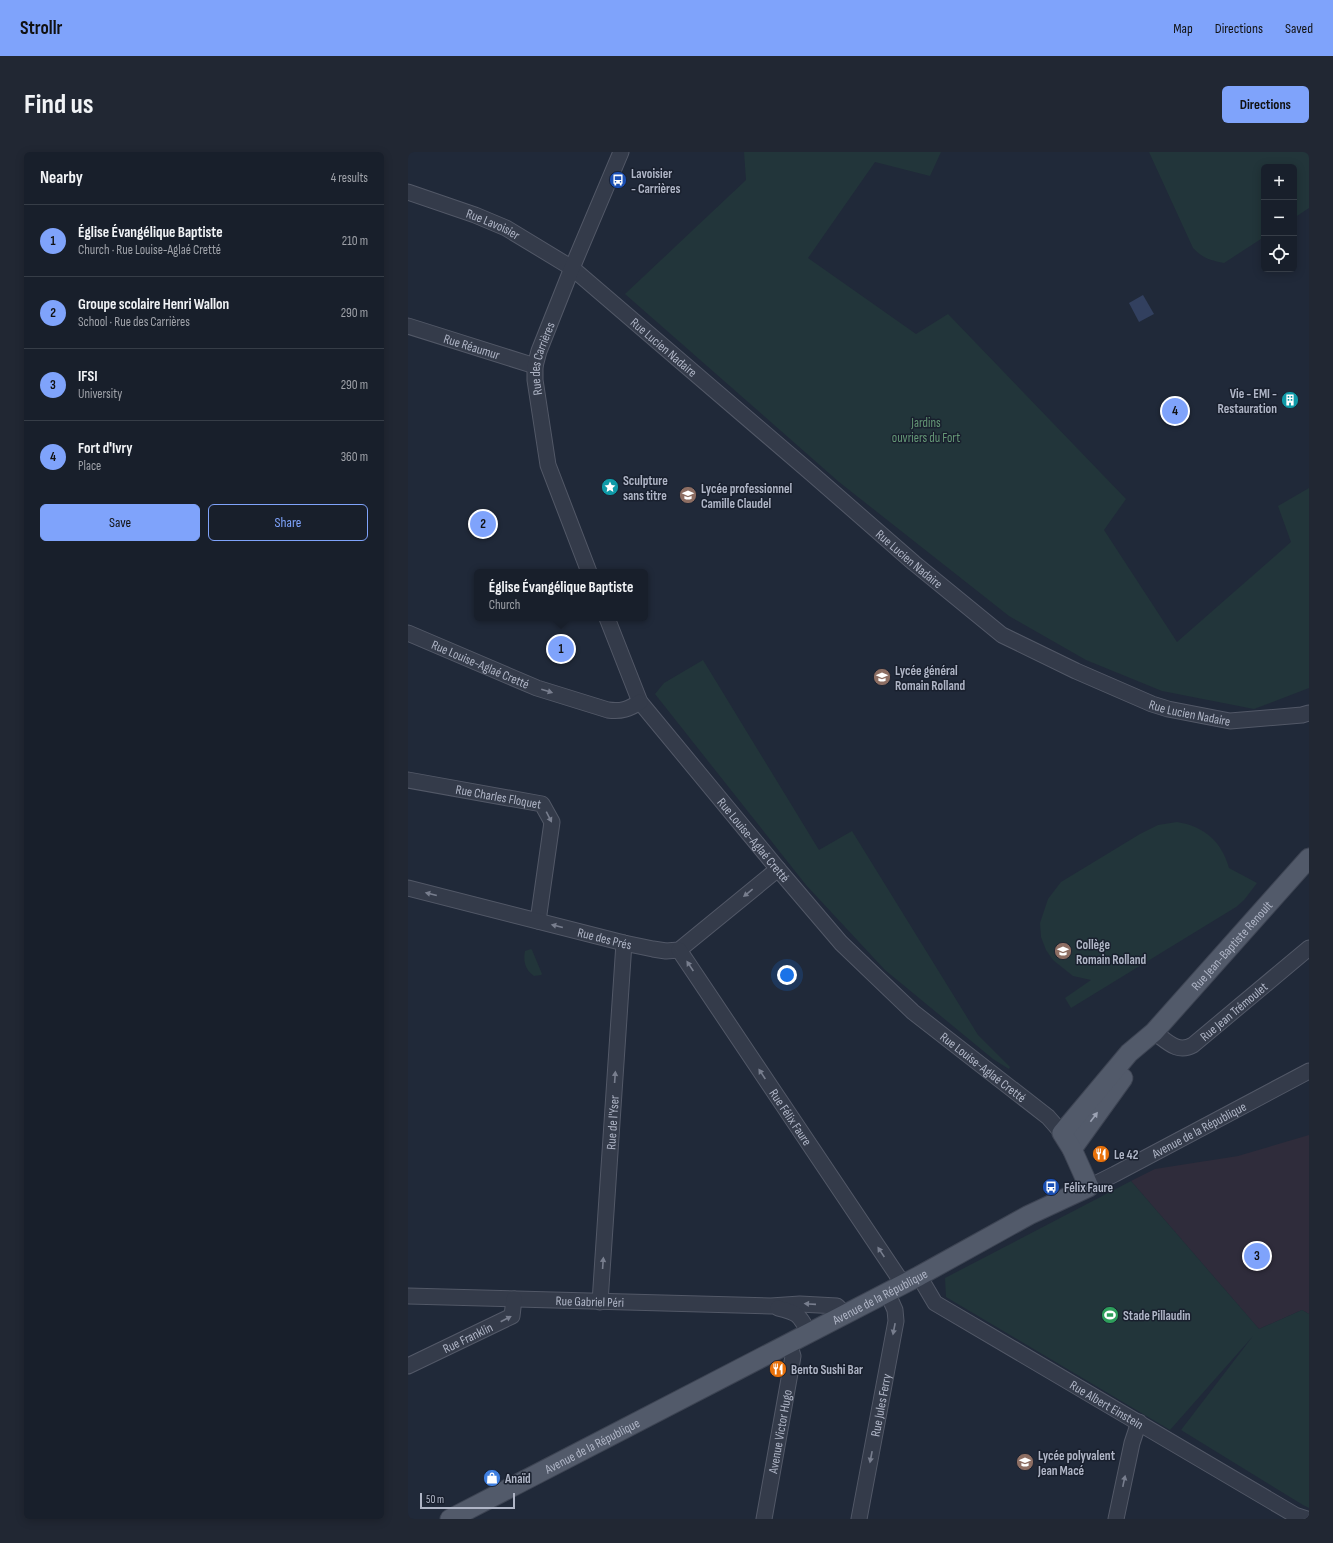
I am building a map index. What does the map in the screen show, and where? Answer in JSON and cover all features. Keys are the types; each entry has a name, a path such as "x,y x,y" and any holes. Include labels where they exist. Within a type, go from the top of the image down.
{"main road":[{"name":"Rue Jean-Baptiste Renoult","path":"1062,1132 1129,1053 1154,1032 1309,858"},
{"name":"Rue Jean-Baptiste Renoult","path":"1072,1148 1138,1058 1154,1032"},
{"path":"1062,1132 1072,1148 1089,1186"},
{"name":"Avenue de la République","path":"450,1519 903,1284 1029,1215 1089,1186"}],"street":[{"name":"Rue des Carrières","path":"588,569 548,465 536,387 535,366 539,351 572,268 621,152"},
{"name":"Rue Lavoisier","path":"408,192 475,215 506,228 572,268"},
{"name":"Rue Lucien Nadaire","path":"572,268 811,472 914,563 1002,635 1076,671 1152,704 1168,709 1230,721 1302,715 1309,712"},
{"name":"Rue Réaumur","path":"408,326 535,366"},
{"path":"607,621 640,702"},
{"name":"Rue Louise-Aglaé Cretté","path":"408,633 536,688 608,710 616,712 624,710 640,702 841,943 913,1012 1048,1117 1062,1132"},
{"name":"Rue Charles Floquet","path":"408,780 542,804 552,822 538,921"},
{"path":"679,950 778,869"},
{"name":"Rue des Prés","path":"408,888 624,943 666,951 679,950"},
{"name":"Rue de l'Yser","path":"600,1302 624,943"},
{"name":"Rue Jean Trémoulet","path":"1154,1032 1175,1047 1186,1049 1194,1045 1309,948"},
{"name":"Rue Félix Faure","path":"679,950 903,1284"},
{"name":"Avenue de la République","path":"1089,1186 1121,1171 1309,1071"},
{"name":"Rue Albert Einstein","path":"903,1284 1295,1515 1307,1519"},
{"name":"Rue Jules Ferry","path":"859,1519 896,1321 895,1310 903,1284"},
{"name":"Rue Gabriel Péri","path":"408,1296 771,1306 800,1304 837,1306 845,1314"},
{"name":"Rue Franklin","path":"408,1366 512,1316 514,1299"},
{"name":"Rue Gabriel Péri","path":"771,1306 794,1312 800,1317 808,1333"},
{"name":"Avenue Victor Hugo","path":"764,1519 793,1356 789,1343"},
{"path":"1116,1519 1132,1443 1139,1422"}],"shaded area":[{"path":"1309,1135 1309,1314 1302,1310 1259,1329 1131,1181 1155,1169 1238,1156"}],"green space":[{"name":"Jardins ouvriers du Fort","path":"744,152 941,152 930,176 875,162 808,258 916,334 948,314 1126,499 1104,530 1177,642 1291,542 1278,506 1309,488 1309,688 1254,709 1162,691 1086,660 1009,616 839,482 625,294 746,180"},
{"path":"1149,152 1309,152 1309,208 1297,216 1297,164 1261,164 1261,239 1224,263 1204,257 1193,248"},
{"path":"703,660 819,850 852,831 978,1035 1010,1067 1009,1069 993,1059 885,970 806,885 655,694 664,683"},
{"path":"1177,822 1196,827 1203,831 1217,843 1222,850 1229,868 1257,883 1244,900 1236,907 1071,1008 1065,998 1091,980 1073,976 1053,960 1046,950 1041,937 1040,923 1048,899 1061,882 1140,834 1158,825"},
{"path":"531,949 542,974 541,975 534,976 525,965 525,951"},
{"name":"Stade Pillaudin","path":"1131,1181 1259,1329 1302,1310 1309,1314 1309,1508 1181,1430 1253,1336 1170,1430 946,1297 945,1278"}],"water":[{"path":"1143,295 1154,314 1139,322 1129,303"}],"place":[{"name":"Lavoisier - Carrières","path":"618,180"},
{"name":"Vie - EMI - Restauration","path":"1290,400"},
{"name":"Fort d'Ivry","path":"1175,411"},
{"name":"Sculpture sans titre","path":"610,487"},
{"name":"Lycée professionnel Camille Claudel","path":"688,495"},
{"name":"Groupe scolaire Henri Wallon","path":"483,524"},
{"name":"Église Évangélique Baptiste","path":"561,649"},
{"name":"Lycée général Romain Rolland","path":"882,677"},
{"name":"Collège Romain Rolland","path":"1063,951"},
{"name":"Le 42","path":"1101,1154"},
{"name":"Félix Faure","path":"1051,1187"},
{"name":"IFSI","path":"1257,1256"},
{"name":"Stade Pillaudin","path":"1110,1315"},
{"name":"Bento Sushi Bar","path":"778,1369"},
{"name":"Lycée polyvalent Jean Macé","path":"1025,1462"},
{"name":"Anaïd","path":"492,1478"}]}
